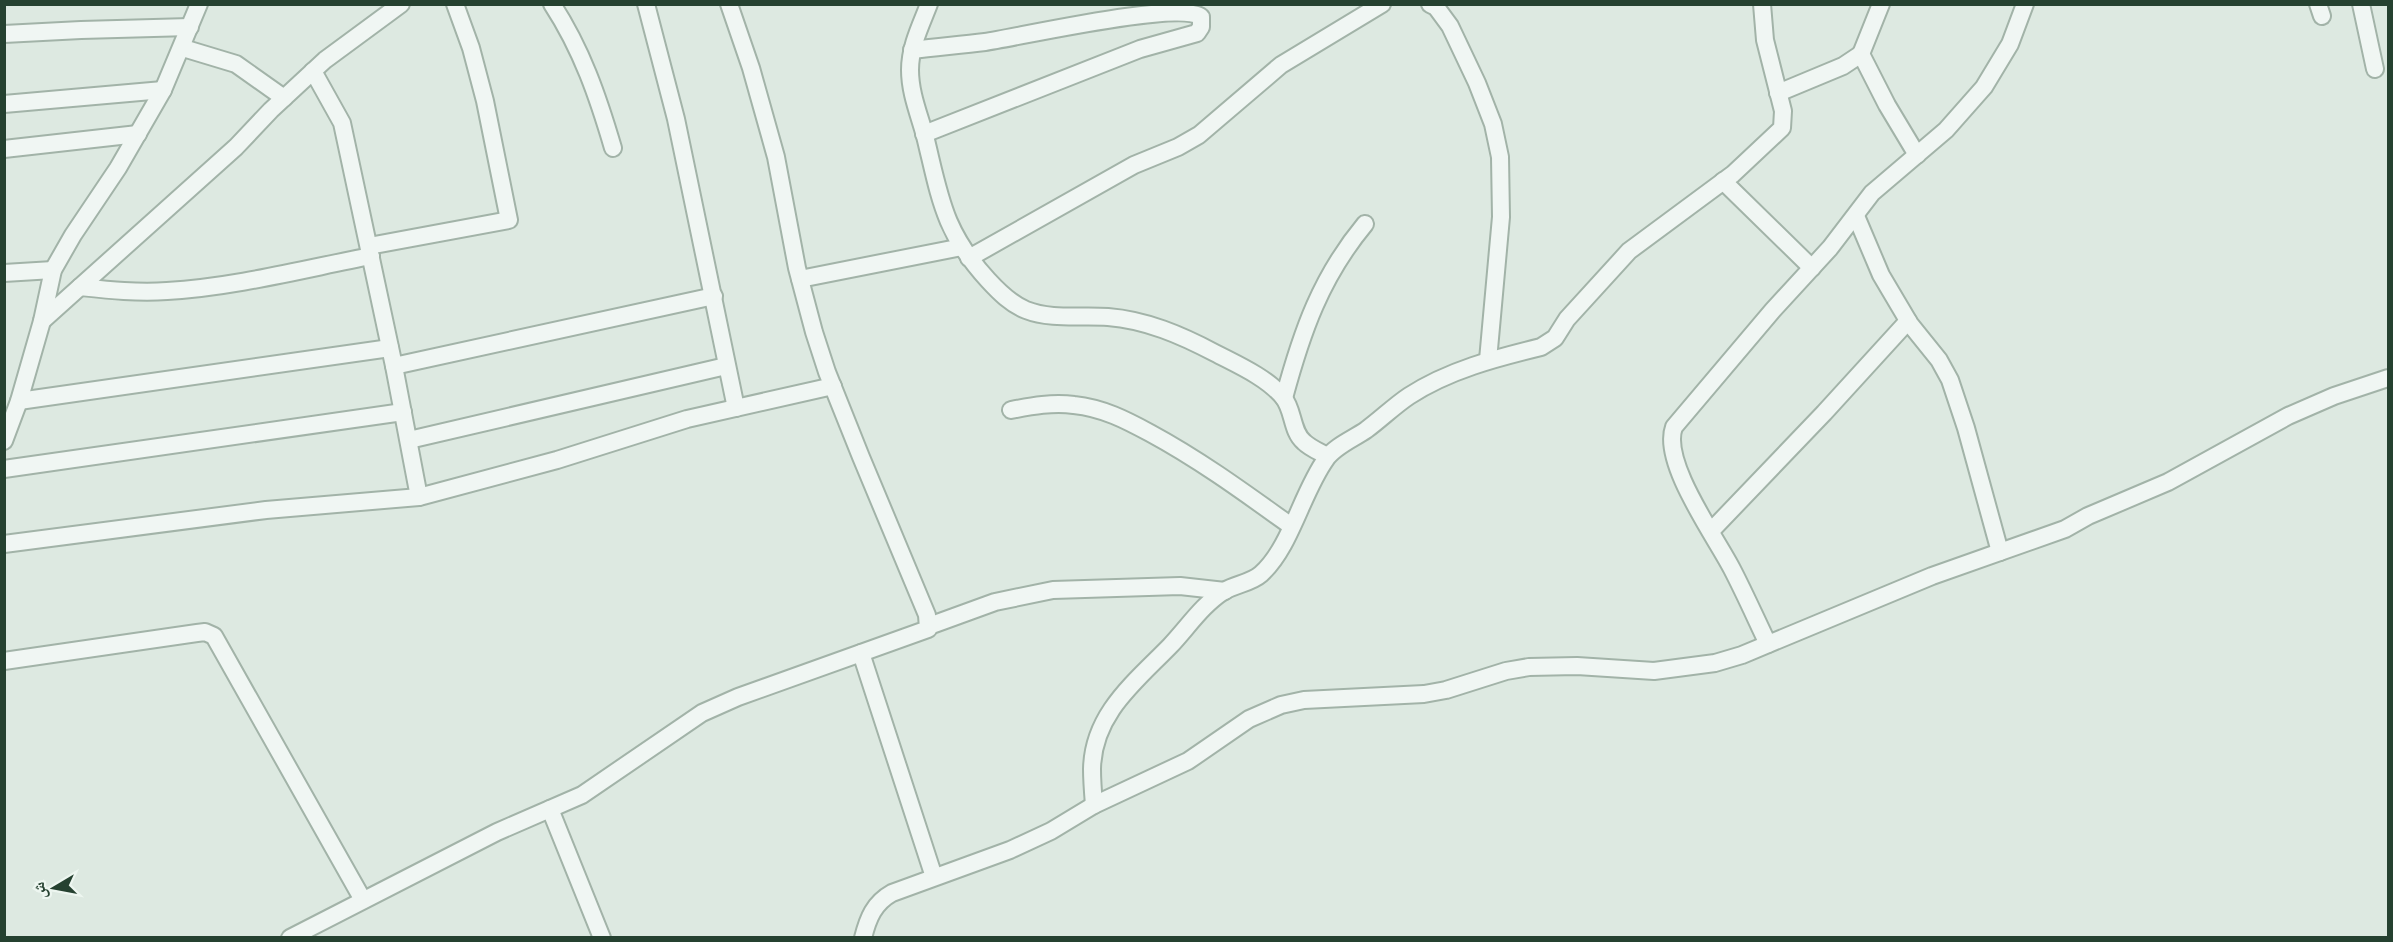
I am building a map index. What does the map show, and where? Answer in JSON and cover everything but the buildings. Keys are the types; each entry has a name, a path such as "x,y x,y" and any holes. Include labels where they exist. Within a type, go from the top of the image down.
{"street":[{"path":"4,441 19,401 42,321 53,270 163,90 183,48 199,4"},
{"path":"42,321 236,147 313,71 401,4"},
{"path":"80,287 130,292 168,291 224,284 509,219 485,101 471,48 455,4"},
{"path":"552,4 570,31 585,61 613,148"},
{"path":"646,4 676,119 736,408"},
{"path":"729,4 751,68 776,158 800,279 814,332 833,386 927,615 929,626"},
{"path":"929,4 912,50 910,69 913,95 944,214 965,252 996,289 1010,302 1036,314 1109,317 1146,323 1214,352 1259,377 1284,398 1304,443 1327,456"},
{"path":"800,279 965,252 1134,165 1178,147 1199,135 1281,64 1382,4"},
{"path":"1430,4 1436,7 1450,27 1477,83 1493,124 1500,157 1502,217 1488,360"},
{"path":"1094,805 1092,767 1097,739 1107,714 1198,613 1225,591 1260,575 1279,549 1311,483 1327,456 1411,395 1488,360 1541,347 1555,338 1572,312 1629,251 1733,174 1782,128 1784,111 1765,40 1762,4"},
{"path":"1778,93 1843,66 1861,54 1881,4"},
{"path":"1768,644 1733,570 1680,473 1672,446 1671,436 1674,427 1856,216 1872,193 1946,130 1984,87 2010,44 2025,4"},
{"path":"2361,4 2375,69"},
{"path":"912,50 985,42 1126,16 1190,11 1199,15 1202,23 1197,33 1140,49 924,134"},
{"path":"4,34 190,27"},
{"path":"183,48 236,64 284,98"},
{"path":"1861,54 1887,105 1917,155"},
{"path":"313,71 342,123 394,366 419,497"},
{"path":"4,104 163,90"},
{"path":"4,149 138,134"},
{"path":"1723,182 1812,268"},
{"path":"1856,216 1881,275 1908,321 1939,360 1950,380 1966,428 1978,480 2000,552"},
{"path":"1284,398 1298,346 1321,289 1338,259 1365,224"},
{"path":"4,273 53,270"},
{"path":"394,366 714,296"},
{"path":"1711,531 1908,321"},
{"path":"19,401 390,348"},
{"path":"409,440 726,366"},
{"path":"863,938 867,924 881,899 1010,850 1051,831 1094,805 1188,760 1249,719 1281,705 1314,699 1424,694 1446,690 1506,671 1529,667 1577,666 1654,670 1695,667 1742,655 1932,576 2065,529 2095,512 2168,482 2288,416 2334,396 2388,378"},
{"path":"4,544 266,510 419,497 558,460 687,419 833,386"},
{"path":"1011,410 1045,404 1073,404 1120,417 1193,456 1291,526"},
{"path":"4,469 403,412"},
{"path":"290,938 497,832 582,795 702,713 738,697 921,633 929,626 995,602 1053,590 1180,586 1225,591"},
{"path":"4,661 205,632 214,636 363,900"},
{"path":"861,653 934,877"},
{"path":"550,809 602,938"}]}
